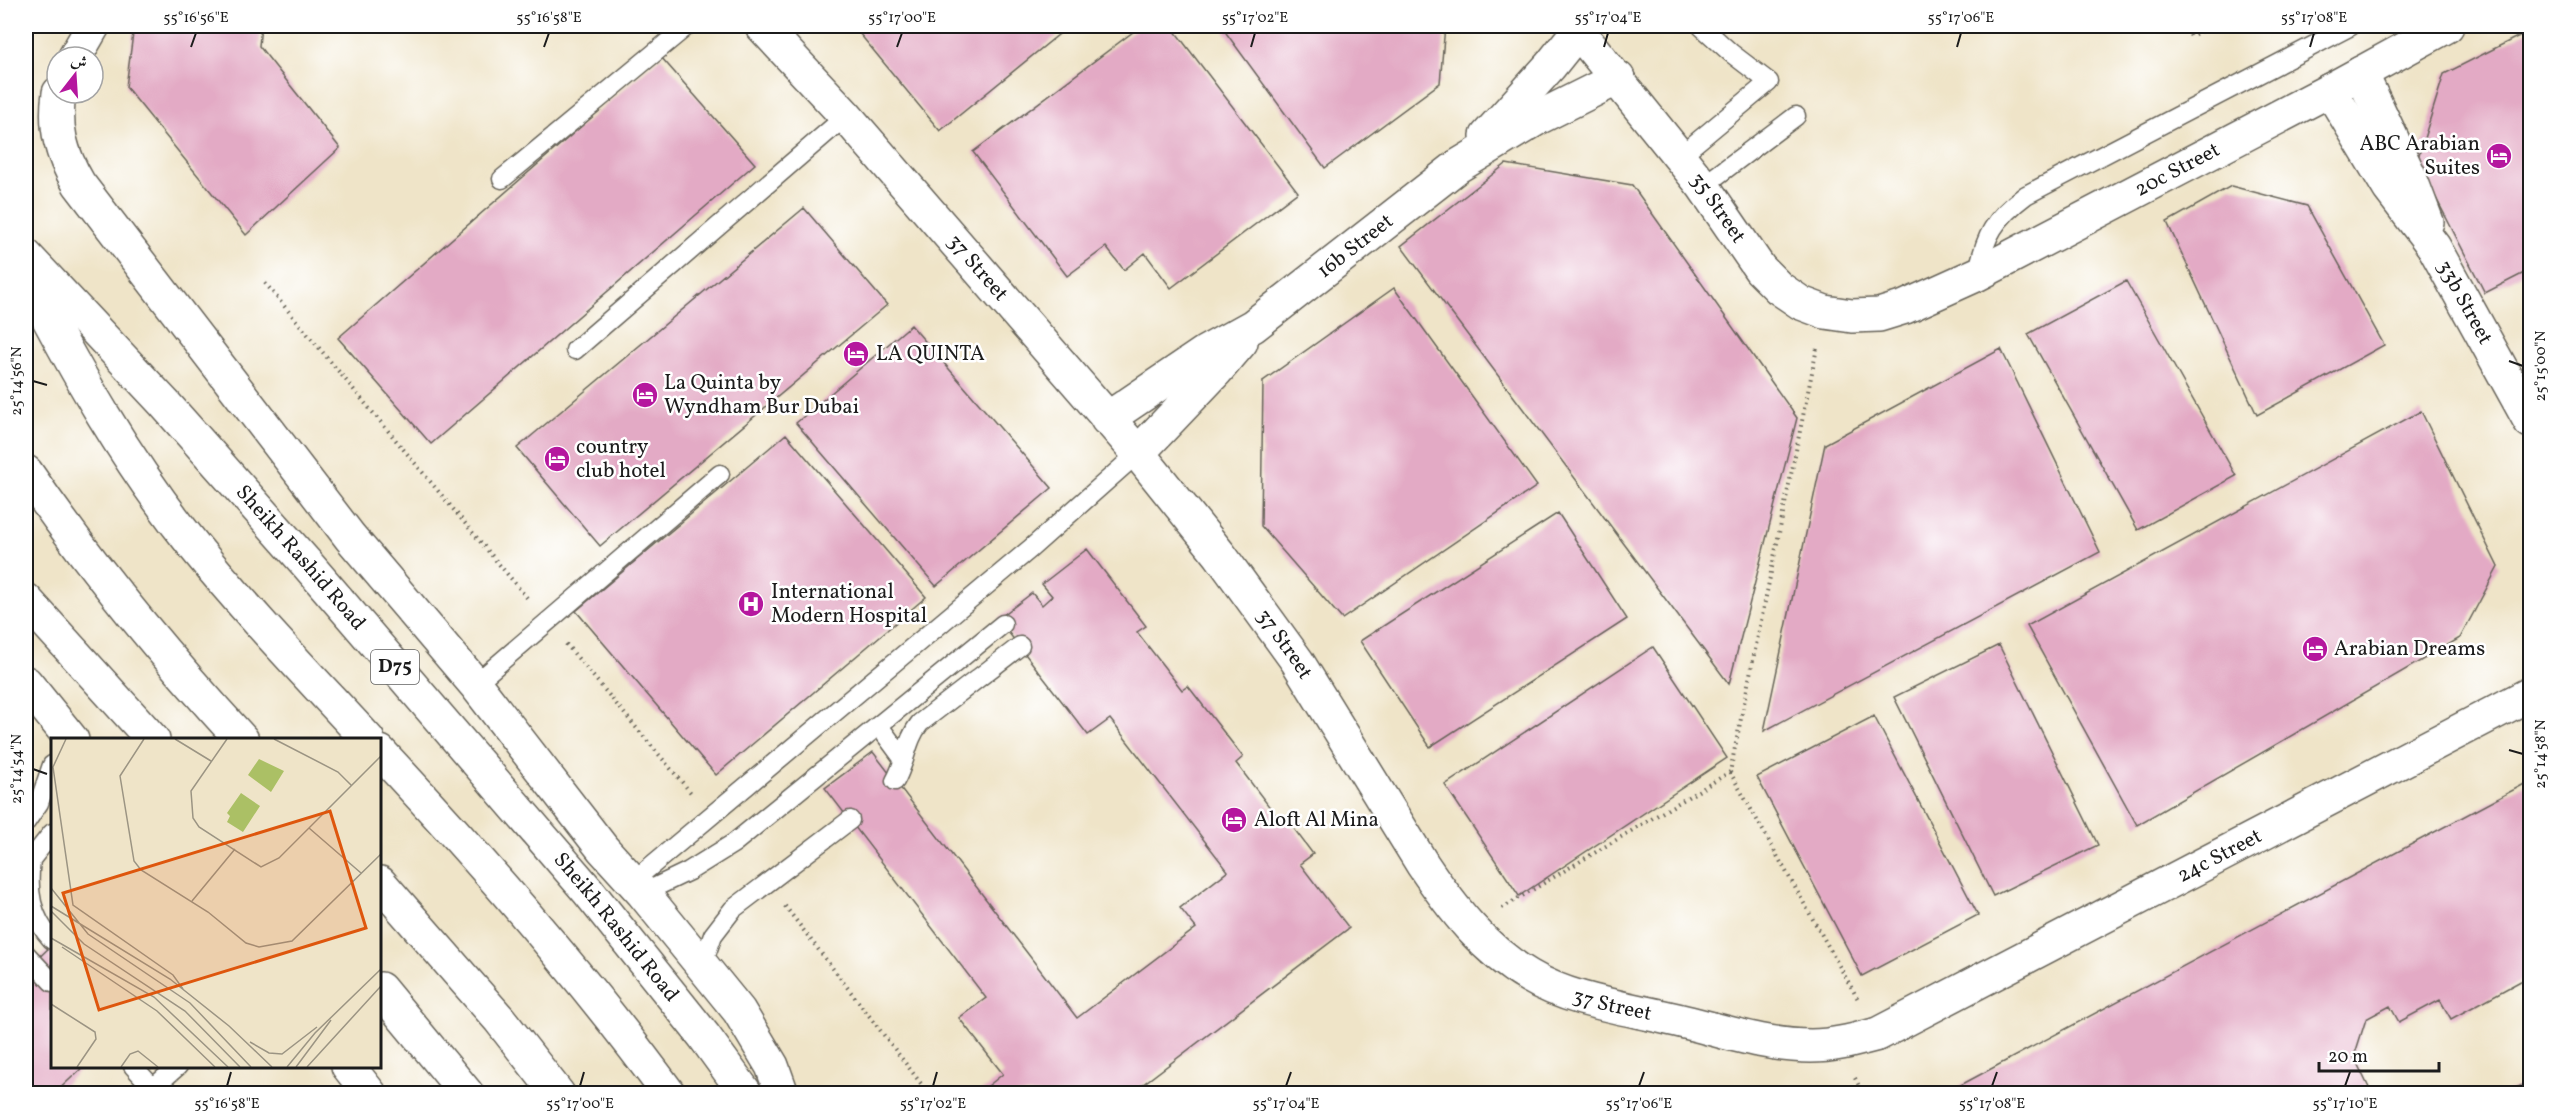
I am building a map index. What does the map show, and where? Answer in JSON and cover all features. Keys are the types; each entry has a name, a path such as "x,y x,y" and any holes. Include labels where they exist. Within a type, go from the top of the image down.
{"main road":[{"path":"82,45 93,26"},
{"name":"37 Street","path":"762,26 846,116 1138,453 1220,555 1297,661 1444,898 1469,927 1498,954 1530,977 1574,995 1774,1043 1809,1046 1838,1045 1878,1034 1909,1020"},
{"name":"20c Street","path":"1905,307 1978,274 2361,74 2447,26"},
{"name":"35 Street","path":"1576,28 1680,156 1761,270 1779,288 1801,303 1825,312 1852,316 1870,315 1905,307"},
{"name":"16b Street","path":"1458,166 1520,100 1576,28"},
{"name":"33b Street","path":"2361,74 2410,177 2434,247"},
{"name":"16b Street","path":"1107,418 1206,352 1253,326 1458,166 1536,119 1618,78"},
{"name":"33b Street","path":"2330,90 2389,188 2434,247 2530,421"},
{"path":"58,105 57,130 61,150 79,184 350,537 475,684 603,849 638,887 739,1011 772,1066 782,1094"},
{"name":"Sheikh Rashid Road","path":"26,256 164,404 307,564 588,891 704,1036 746,1094"},
{"path":"26,276 65,351 109,426 156,495 240,602 366,738"},
{"name":"16b Street","path":"1138,453 1217,370 1253,326"},
{"path":"26,471 114,592 182,675 240,738"},
{"path":"26,600 151,738"},
{"path":"26,683 61,732"},
{"name":"24c Street","path":"1909,1020 2530,693"},
{"path":"381,753 495,880 581,981 669,1094"},
{"path":"381,884 500,1020 558,1094"},
{"path":"381,990 467,1094"},
{"path":"350,1068 370,1094"}],"lane":[{"path":"502,179 687,26"},
{"path":"1680,156 1769,82 1701,26"},
{"path":"1978,274 1982,250 1992,228 2007,209 2026,195 2351,26"},
{"path":"575,350 846,116"},
{"path":"1703,186 1796,116"},
{"path":"638,887 710,816 1021,557 1138,453"},
{"path":"475,684 720,474"},
{"path":"638,887 689,872 734,843 1003,624"},
{"path":"895,781 909,740 920,723 1020,646"},
{"path":"879,726 904,760"},
{"path":"26,822 39,803 51,768"},
{"path":"702,966 713,935 733,909 850,820"},
{"path":"50,845 28,863 29,893 33,908 51,939"},
{"path":"26,954 51,981"},
{"path":"134,1068 149,1091 171,1069"}],"path":[{"path":"2181,26 2191,36 2211,26"},
{"path":"265,283 710,816"},
{"path":"1825,312 1730,772 1878,1034"},
{"path":"1469,927 1730,772"},
{"path":"767,881 928,1094"}],"building":[{"path":"134,26 261,26 259,46 340,148 246,235 126,87"},
{"path":"859,26 1069,26 940,131 855,28"},
{"path":"1141,26 1171,26 1298,192 1171,288 1145,253 1124,270 1106,247 1067,276 973,152"},
{"path":"1221,26 1445,26 1440,83 1325,168"},
{"path":"2529,31 2530,270 2485,293 2417,161 2444,74"},
{"path":"661,57 755,164 431,444 338,338"},
{"path":"1506,164 1632,185 1797,418 1729,684 1401,246"},
{"path":"2231,186 2307,206 2384,345 2257,415 2167,222"},
{"path":"804,208 887,305 600,546 517,448"},
{"path":"2126,281 2236,476 2138,530 2028,334"},
{"path":"1394,288 1537,486 1342,619 1261,526 1263,381"},
{"path":"911,325 1052,488 936,586 796,423"},
{"path":"2001,349 2100,552 1764,731 1825,444"},
{"path":"2421,411 2498,567 2460,638 2137,825 2027,626"},
{"name":"International Modern Hospital","path":"786,434 926,597 716,775 576,611"},
{"path":"1558,513 1627,619 1430,747 1360,641"},
{"name":"Aloft Al Mina","path":"1087,549 1146,626 1137,632 1182,690 1188,686 1243,757 1236,763 1281,822 1286,818 1313,854 1300,864 1349,928 1130,1094 978,1094 1003,1074 959,1018 986,998 825,788 873,752 1077,1018 1196,928 1180,908 1228,871 1110,719 1088,735 998,619 1032,593 1042,605 1052,596 1042,584"},
{"path":"1999,645 2098,845 1993,896 1894,697"},
{"path":"1653,647 1727,758 1519,896 1445,785"},
{"path":"1874,716 1978,915 1862,976 1757,777"},
{"path":"2530,781 2530,950 2527,952 2530,959 2530,976 2451,1019 2440,1000 2399,1022 2390,1006 2366,1019 2354,1057 2372,1094 1944,1094"},
{"path":"51,946 51,1068 82,1068 54,1094 26,1094 26,970"},
{"path":"2530,1082 2530,1094 2503,1094 2503,1093"}],"place":[{"name":"ABC Arabian Suites","path":"2499,156"},
{"name":"LA QUINTA","path":"856,354"},
{"name":"La Quinta by Wyndham Bur Dubai","path":"645,395"},
{"name":"country club hotel","path":"557,459"},
{"name":"International Modern Hospital","path":"751,604"},
{"name":"Arabian Dreams","path":"2315,649"},
{"name":"Aloft Al Mina","path":"1234,820"}]}
